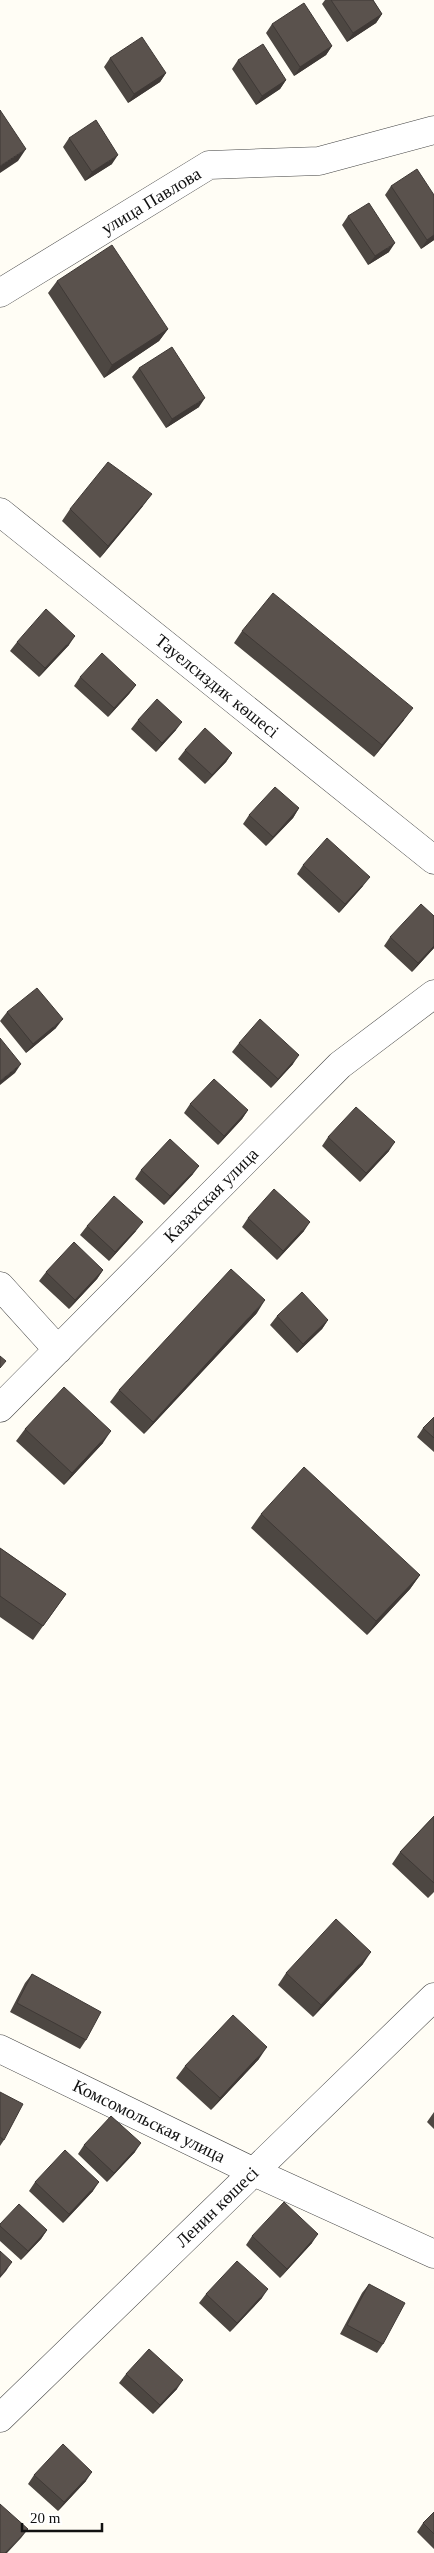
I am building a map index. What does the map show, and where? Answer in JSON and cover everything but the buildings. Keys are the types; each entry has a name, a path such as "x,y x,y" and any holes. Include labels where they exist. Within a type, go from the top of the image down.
{"street":[{"name":"улица Павлова","path":"0,294 210,165 319,161 434,130"},
{"name":"Тауелсиздик көшесі","path":"0,512 434,860"},
{"name":"Казахская улица","path":"0,1408 340,1065 434,994"},
{"path":"0,1286 58,1350"},
{"name":"Ленин көшесі","path":"0,2418 434,1997"},
{"name":"Комсомольская улица","path":"0,2049 254,2172 434,2254"}]}
